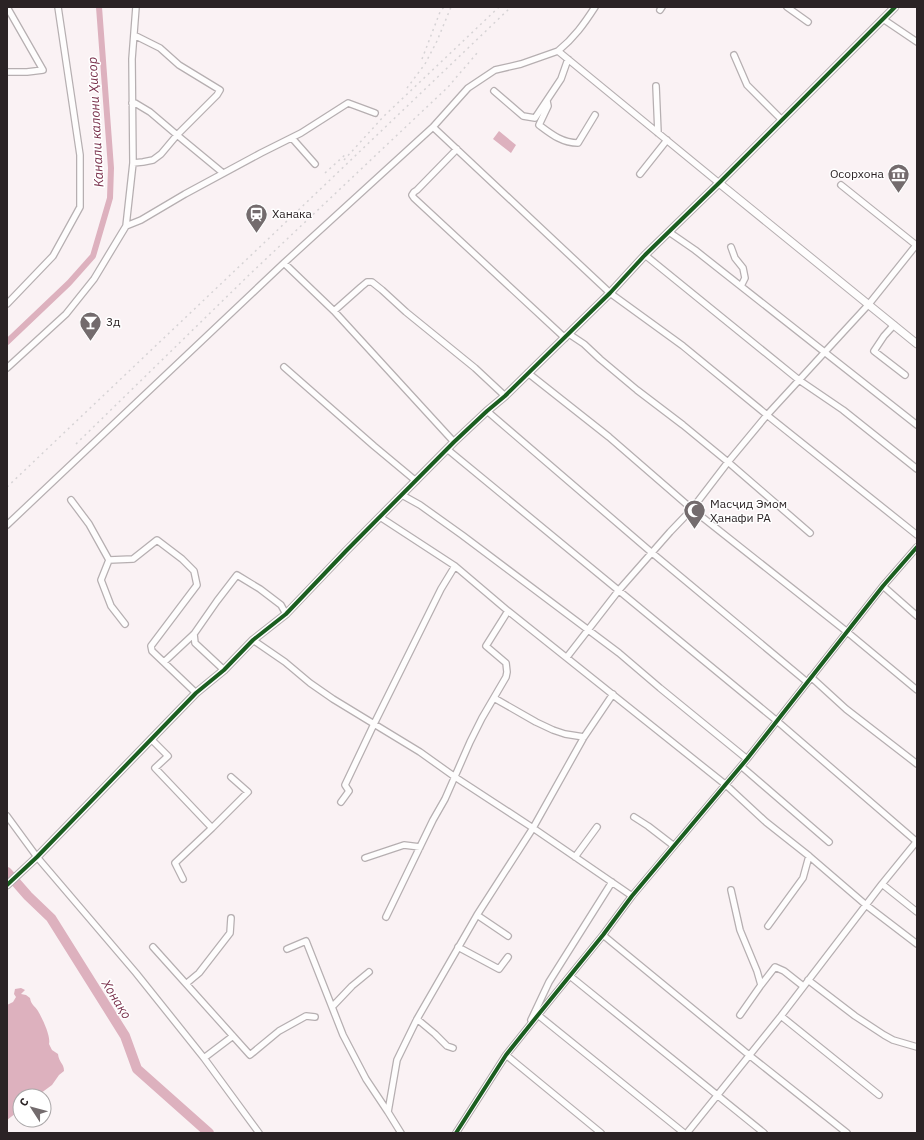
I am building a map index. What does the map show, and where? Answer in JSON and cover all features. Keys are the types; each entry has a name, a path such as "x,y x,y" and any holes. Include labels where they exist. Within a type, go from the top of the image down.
{"street":[{"path":"7,72 43,70 8,7"},
{"path":"7,304 52,256 80,207 80,154 58,7"},
{"path":"7,368 66,314 94,279 126,226 133,163 132,59 136,7"},
{"path":"7,525 284,263 433,127 468,88 495,70 522,64 558,51 569,42 581,28 595,7"},
{"path":"787,7 808,22"},
{"path":"7,884 37,857 196,693 224,670 253,640 286,614 380,516 454,442 505,396 567,336 645,255 895,7"},
{"path":"883,19 917,42"},
{"path":"133,163 153,160 161,154 220,90 179,65 160,48 134,35"},
{"path":"558,51 917,344"},
{"path":"734,55 748,85 782,120"},
{"path":"494,90 523,116 535,118 561,79 568,59"},
{"path":"656,86 658,133"},
{"path":"547,101 548,106 539,125 554,136 571,143 578,143 595,115"},
{"path":"132,103 135,103 150,112 224,173"},
{"path":"126,226 141,220 224,173 292,138 348,103 375,113"},
{"path":"433,127 610,293 683,346 917,535"},
{"path":"292,138 315,164"},
{"path":"640,174 667,140"},
{"path":"457,149 414,192 412,195 414,198 567,336 584,344 637,390 728,462 810,533"},
{"path":"567,657 619,590 692,509 767,415 869,304 916,245 840,186"},
{"path":"669,232 695,250 917,425"},
{"path":"731,247 735,258 743,268 746,278 741,286"},
{"path":"645,255 799,380 843,410 917,469"},
{"path":"284,263 334,311 454,442"},
{"path":"334,311 367,282 372,282 406,312 475,368 505,396"},
{"path":"894,325 884,336 874,351 905,375"},
{"path":"284,367 416,481"},
{"path":"528,373 609,437 692,509 846,631 917,690"},
{"path":"487,411 652,552 809,680 917,764"},
{"path":"447,449 777,721 917,841 882,884 781,1016 685,1133 538,1015"},
{"path":"402,495 420,505 462,535 619,653 747,759"},
{"path":"71,500 89,524 109,560"},
{"path":"380,516 456,566 508,611 726,784 766,822 809,856 866,905 917,944"},
{"path":"109,560 133,559 157,540 182,559 194,571 198,585 151,646 152,651 196,693"},
{"path":"456,1133 506,1055 603,935 632,896 747,759 846,631 917,547"},
{"path":"109,560 101,580 111,606 125,624"},
{"path":"341,802 349,791 345,785 374,724 441,589 456,566"},
{"path":"164,662 194,634 216,600 237,575 260,589 281,605 286,614"},
{"path":"883,586 917,616"},
{"path":"386,917 445,798 482,718 506,677 507,666 503,659 486,646 508,611"},
{"path":"194,634 195,643 224,670"},
{"path":"253,640 285,662 333,699 420,752 632,896"},
{"path":"388,1112 397,1060 417,1019 477,915 533,828 584,736 613,694"},
{"path":"494,698 523,715 548,727 565,734 584,736"},
{"path":"151,739 168,756 155,768 212,828"},
{"path":"741,766 829,842"},
{"path":"183,879 175,863 248,792 231,777"},
{"path":"7,816 37,857 136,973 204,1058 259,1133"},
{"path":"634,816 674,846"},
{"path":"576,857 597,827"},
{"path":"364,858 404,845 420,847"},
{"path":"768,926 803,878 809,856"},
{"path":"525,1031 549,982 612,882"},
{"path":"882,884 917,912"},
{"path":"731,890 740,930 757,970 761,985"},
{"path":"477,915 508,936"},
{"path":"187,983 199,973 230,933 231,918"},
{"path":"603,935 847,1133"},
{"path":"287,949 306,941 343,1035 366,1079 401,1133"},
{"path":"153,947 187,983 250,1055 279,1031 306,1016 315,1017"},
{"path":"458,947 499,969 508,957"},
{"path":"740,1015 776,967 784,971 803,986"},
{"path":"332,1007 352,986 369,972"},
{"path":"570,976 764,1133"},
{"path":"808,980 884,1035 893,1040 917,1047"},
{"path":"781,1016 879,1095"},
{"path":"417,1019 447,1046 453,1048"},
{"path":"204,1058 233,1036"},
{"path":"506,1055 601,1133"}],"shaded area":[{"path":"499,131 516,145 511,153 493,139"},
{"path":"21,988 25,990 21,994 30,998 32,1004 44,1022 49,1044 52,1050 58,1054 64,1071 48,1088 12,1088 12,1116 7,1120 7,1005 13,1002 16,997 14,994 15,989"}],"waterway":[{"name":"Канали калони Ҳисор","path":"7,342 69,283 93,256 110,198 111,168 99,7"},
{"name":"Хонақо","path":"7,872 28,896 51,918 125,1036 137,1069 209,1133"}],"railway":[{"path":"422,59 440,12 444,7"},
{"path":"407,88 425,64 437,41 451,7"},
{"path":"344,160 384,116 499,7"},
{"path":"7,487 511,7"},
{"path":"76,444 249,275 448,87 478,52"},
{"path":"325,173 346,154"}],"cycle path":[{"path":"7,885 37,857 196,693 224,670 253,640 286,614 454,442 505,396 610,293 645,255 895,7"},
{"path":"456,1133 506,1055 603,935 632,896 747,759 883,586 917,547"}],"place":[{"name":"Осорхона","path":"899,194"},
{"name":"Ханака","path":"257,234"},
{"name":"3д","path":"90,342"},
{"name":"Масҷид Эмом Ҳанафи РА","path":"694,530"}]}
